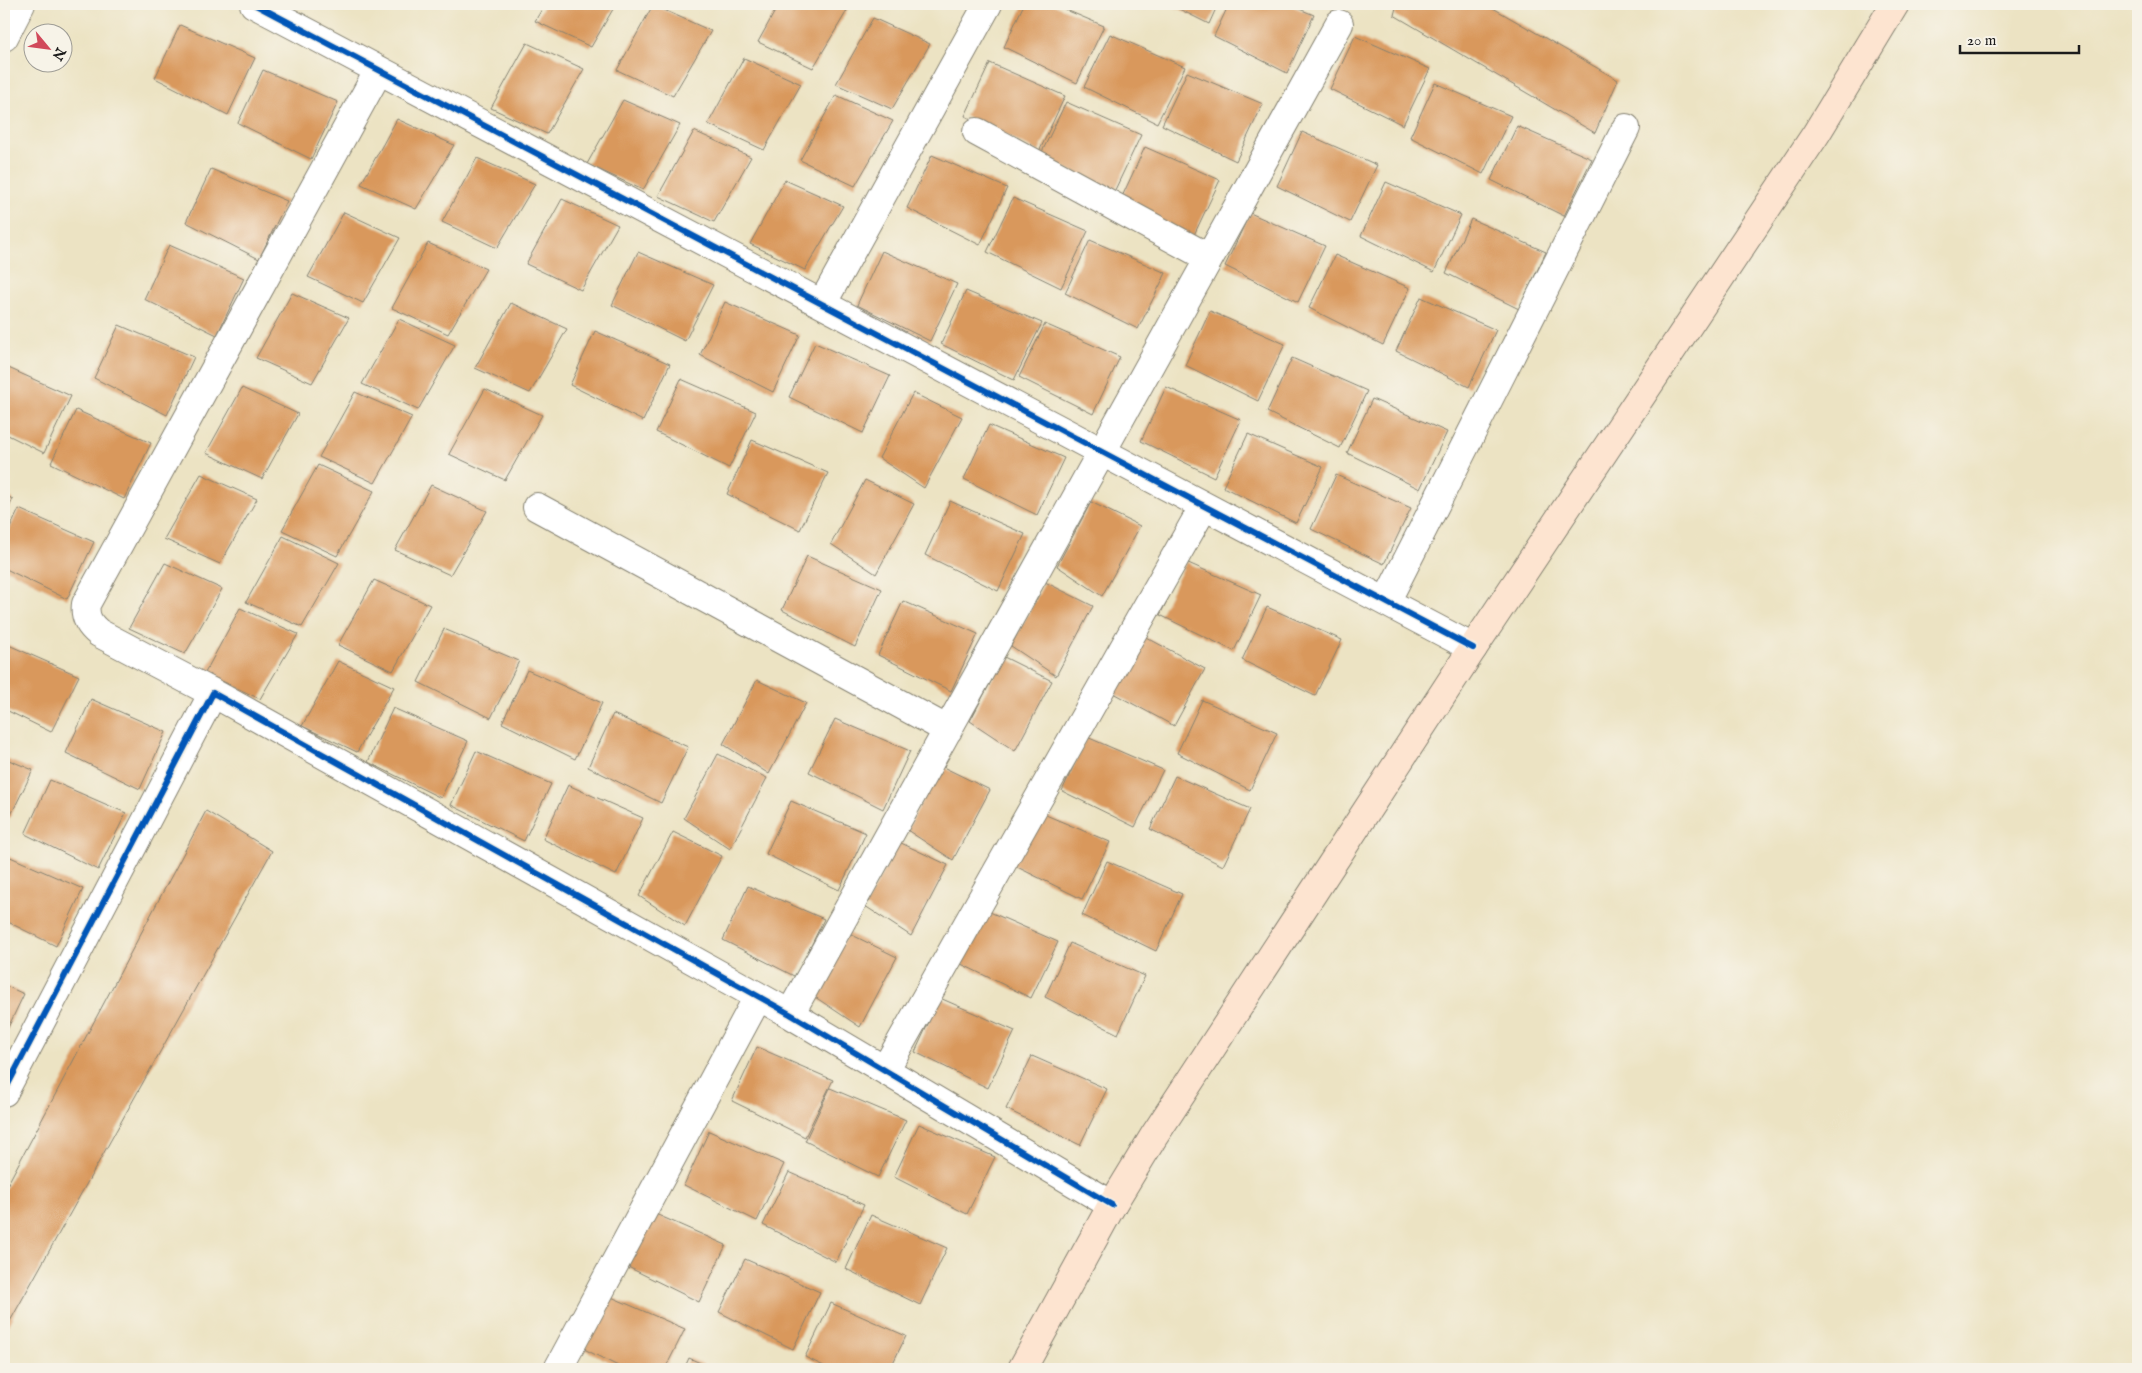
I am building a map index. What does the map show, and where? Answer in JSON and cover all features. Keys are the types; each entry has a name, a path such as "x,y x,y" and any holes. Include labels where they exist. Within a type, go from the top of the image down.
{"main road":[{"path":"1022,1369 1112,1205 1154,1136 1473,648 1816,134 1895,4"}],"street":[{"path":"4,36 21,4"},
{"path":"254,4 1473,648"},
{"path":"822,304 988,4"},
{"path":"790,1014 1339,24"},
{"path":"379,70 86,604 84,612 87,619 99,633 213,693 790,1014 1112,1205"},
{"path":"1386,602 1626,128"},
{"path":"977,132 1209,258"},
{"path":"885,1070 1204,506"},
{"path":"537,507 948,730"},
{"path":"4,1092 213,693"},
{"path":"558,1369 758,997"}],"building":[{"path":"545,4 616,4 591,47 535,21"},
{"path":"779,4 851,4 813,68 758,42"},
{"path":"1024,4 1052,4 1104,26 1077,83 1004,47"},
{"path":"1169,4 1218,4 1209,24"},
{"path":"1229,4 1287,4 1314,15 1287,73 1214,36"},
{"path":"1397,4 1486,4 1618,80 1595,133 1394,15"},
{"path":"653,5 711,31 673,96 617,70"},
{"path":"873,18 930,44 892,109 836,84"},
{"path":"180,25 255,58 228,115 155,78"},
{"path":"1110,34 1185,67 1157,123 1084,87"},
{"path":"1355,36 1430,69 1403,125 1330,89"},
{"path":"527,43 584,69 547,134 491,108"},
{"path":"744,58 801,84 764,150 708,124"},
{"path":"990,63 1065,96 1039,152 965,116"},
{"path":"263,70 338,102 311,159 238,123"},
{"path":"1187,72 1263,104 1236,161 1162,125"},
{"path":"1435,83 1511,116 1483,174 1410,137"},
{"path":"836,95 893,121 855,186 800,160"},
{"path":"623,100 680,125 643,190 587,164"},
{"path":"1066,102 1141,135 1114,192 1040,156"},
{"path":"397,119 454,145 416,209 361,184"},
{"path":"1517,126 1592,159 1564,216 1491,180"},
{"path":"694,131 751,157 714,222 658,196"},
{"path":"1302,132 1377,165 1350,222 1277,186"},
{"path":"1145,147 1220,180 1193,237 1120,201"},
{"path":"932,155 1007,188 980,245 907,208"},
{"path":"477,158 535,184 497,248 442,222"},
{"path":"211,169 287,201 259,259 186,222"},
{"path":"785,180 843,206 805,270 750,244"},
{"path":"1386,182 1461,215 1434,272 1361,236"},
{"path":"1013,198 1088,231 1061,288 987,252"},
{"path":"562,199 618,225 581,290 526,264"},
{"path":"344,212 400,238 363,303 308,277"},
{"path":"1250,213 1325,246 1298,302 1225,266"},
{"path":"1471,219 1546,252 1519,309 1446,273"},
{"path":"1090,240 1166,273 1138,329 1065,293"},
{"path":"428,243 486,269 448,334 392,308"},
{"path":"169,245 244,278 217,335 144,299"},
{"path":"882,251 957,284 930,341 857,305"},
{"path":"638,252 713,285 685,341 612,305"},
{"path":"1335,255 1410,288 1383,345 1309,308"},
{"path":"966,291 1042,323 1014,380 941,344"},
{"path":"292,293 349,318 312,383 256,358"},
{"path":"1421,297 1496,330 1469,387 1396,351"},
{"path":"725,302 800,335 773,392 700,355"},
{"path":"511,303 567,329 530,393 475,368"},
{"path":"1210,311 1285,344 1258,401 1185,365"},
{"path":"399,319 455,345 418,410 362,384"},
{"path":"1045,324 1120,357 1093,414 1019,377"},
{"path":"119,325 194,357 167,415 94,378"},
{"path":"595,331 670,364 643,421 570,385"},
{"path":"815,343 890,376 863,433 789,397"},
{"path":"1292,358 1367,391 1340,448 1267,412"},
{"path":"4,366 71,396 44,453 4,433"},
{"path":"681,379 756,412 729,468 656,432"},
{"path":"1166,387 1241,420 1214,477 1141,441"},
{"path":"242,388 298,414 262,479 206,453"},
{"path":"485,389 542,415 505,480 449,454"},
{"path":"355,392 412,417 375,483 319,457"},
{"path":"913,393 962,417 924,488 879,458"},
{"path":"1372,399 1447,432 1420,489 1347,453"},
{"path":"76,410 151,443 124,499 51,463"},
{"path":"989,425 1064,458 1037,515 964,479"},
{"path":"1248,434 1323,467 1296,523 1223,487"},
{"path":"752,440 828,473 800,530 727,494"},
{"path":"318,465 374,491 337,556 282,530"},
{"path":"201,474 257,499 220,564 164,539"},
{"path":"1336,475 1411,508 1384,564 1311,529"},
{"path":"865,480 914,504 876,574 831,544"},
{"path":"431,485 487,511 450,575 395,550"},
{"path":"4,495 13,499 4,517"},
{"path":"950,501 1025,534 998,591 925,555"},
{"path":"1091,502 1140,526 1102,596 1057,566"},
{"path":"19,509 94,542 67,599 4,568 4,541"},
{"path":"283,536 339,563 302,627 246,602"},
{"path":"807,556 882,589 855,647 782,610"},
{"path":"1186,562 1261,595 1234,651 1160,615"},
{"path":"165,563 222,589 185,654 129,628"},
{"path":"374,580 430,605 393,671 338,645"},
{"path":"1045,582 1093,606 1056,676 1011,646"},
{"path":"903,601 978,634 951,691 878,655"},
{"path":"1267,607 1342,640 1315,696 1242,660"},
{"path":"240,608 298,634 260,699 205,673"},
{"path":"444,629 519,661 491,718 418,682"},
{"path":"1142,635 1205,669 1174,726 1111,692"},
{"path":"4,643 79,676 51,732 4,709"},
{"path":"1004,657 1052,681 1015,751 970,721"},
{"path":"338,661 394,687 357,752 302,726"},
{"path":"527,670 602,703 575,759 502,723"},
{"path":"757,680 806,703 769,774 723,744"},
{"path":"91,699 166,732 140,789 66,753"},
{"path":"1202,700 1277,733 1250,790 1177,753"},
{"path":"393,708 468,741 441,798 368,762"},
{"path":"613,714 688,747 661,803 588,767"},
{"path":"835,719 910,751 883,809 809,772"},
{"path":"1087,737 1163,770 1135,827 1062,791"},
{"path":"476,751 551,784 524,841 451,805"},
{"path":"718,754 767,778 730,849 684,818"},
{"path":"4,758 33,770 5,827 4,826"},
{"path":"941,766 990,790 953,860 907,830"},
{"path":"1175,776 1250,809 1223,866 1150,829"},
{"path":"50,780 126,813 98,870 25,834"},
{"path":"568,785 643,818 616,875 543,839"},
{"path":"791,801 866,833 839,890 766,854"},
{"path":"1034,810 1110,842 1082,899 1009,863"},
{"path":"206,811 272,851 4,1332 4,1191"},
{"path":"673,832 722,856 685,926 639,896"},
{"path":"899,842 948,865 911,936 865,906"},
{"path":"8,856 83,889 56,946 4,920 4,865"},
{"path":"1107,861 1182,894 1156,951 1082,915"},
{"path":"748,886 824,919 796,977 723,940"},
{"path":"983,909 1058,942 1031,998 957,962"},
{"path":"848,933 897,957 860,1027 815,997"},
{"path":"1070,943 1145,976 1118,1034 1045,997"},
{"path":"4,985 24,994 4,1036"},
{"path":"940,998 1015,1031 988,1088 915,1052"},
{"path":"757,1047 833,1080 805,1137 732,1101"},
{"path":"1032,1056 1107,1089 1080,1145 1006,1109"},
{"path":"830,1088 906,1120 878,1177 805,1141"},
{"path":"919,1124 995,1157 967,1214 894,1177"},
{"path":"709,1131 784,1164 757,1221 684,1185"},
{"path":"789,1172 864,1205 836,1262 763,1225"},
{"path":"651,1212 726,1245 699,1302 626,1266"},
{"path":"871,1215 947,1248 920,1305 846,1269"},
{"path":"745,1259 820,1292 793,1349 719,1312"},
{"path":"609,1296 685,1329 665,1369 624,1369 584,1349"},
{"path":"831,1303 906,1336 890,1369 830,1369 805,1357"},
{"path":"689,1358 714,1369 684,1369"}],"cycle path":[{"path":"254,4 1473,648"},
{"path":"4,1092 213,693 790,1014 1112,1205"}]}
